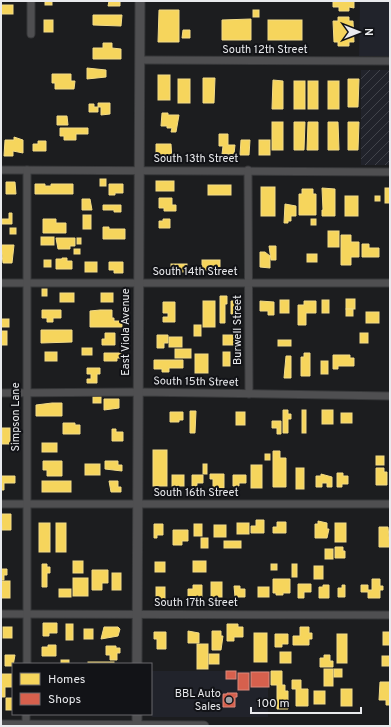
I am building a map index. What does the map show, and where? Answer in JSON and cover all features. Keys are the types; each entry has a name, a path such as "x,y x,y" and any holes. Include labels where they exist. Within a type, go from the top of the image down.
{"street":[{"path":"31,1 31,34"},
{"name":"East Viola Avenue","path":"137,663 140,1"},
{"name":"South 12th Street","path":"140,60 390,61"},
{"name":"South 13th Street","path":"1,170 248,170 390,172"},
{"name":"Simpson Lane","path":"27,170 27,663"},
{"name":"Burwell Street","path":"248,170 248,394"},
{"name":"South 14th Street","path":"1,283 390,283"},
{"name":"South 15th Street","path":"1,393 138,392 390,396"},
{"name":"South 16th Street","path":"1,504 390,504"},
{"name":"South 17th Street","path":"1,614 138,613 390,615"},
{"path":"137,715 137,726"},
{"path":"1,725 204,726"}],"shaded area":[{"path":"360,1 390,1 390,56 359,56"},
{"path":"361,70 390,70 390,165 361,165"},
{"path":"152,671 268,671 268,717 152,717 151,715 152,715"}],"building: Homes":[{"path":"45,1 52,1 52,5 45,5"},
{"path":"109,1 120,1 120,6 108,6"},
{"path":"333,1 354,1 354,8 349,7 349,11 339,11 339,7 333,7"},
{"path":"1,5 13,5 13,14 1,14"},
{"path":"159,10 179,10 179,42 158,42"},
{"path":"253,10 259,10 259,17 253,17"},
{"path":"93,15 122,15 121,26 93,25"},
{"path":"338,17 349,17 349,21 353,21 354,42 349,42 349,46 338,46 338,42 334,42 333,21 338,21"},
{"path":"251,19 251,40 222,40 222,20"},
{"path":"44,20 53,20 53,32 44,32"},
{"path":"268,20 302,20 302,40 268,40"},
{"path":"183,30 190,30 190,38 182,38"},
{"path":"103,43 112,43 112,48 121,49 121,59 93,59 93,48 103,48"},
{"path":"87,68 106,70 106,77 87,79"},
{"path":"52,74 71,74 71,81 75,81 74,89 55,89 55,83 52,83"},
{"path":"158,75 170,75 170,100 158,100"},
{"path":"203,78 215,78 214,103 203,103"},
{"path":"178,79 190,79 190,103 178,103"},
{"path":"348,79 359,79 358,107 348,107"},
{"path":"273,80 283,81 283,109 272,109"},
{"path":"294,81 305,81 305,109 294,109"},
{"path":"308,81 318,81 318,109 308,109"},
{"path":"328,81 339,81 339,109 328,109"},
{"path":"98,103 110,103 110,114 101,115 101,107 98,107"},
{"path":"89,104 94,104 94,107 98,107 98,112 89,112"},
{"path":"162,113 168,113 168,115 179,115 176,132 171,132 172,128 167,128 167,126 161,126"},
{"path":"57,116 67,116 68,125 57,125"},
{"path":"272,122 283,122 283,150 272,150"},
{"path":"294,122 305,122 304,150 294,150"},
{"path":"308,122 318,122 318,150 307,150"},
{"path":"328,122 338,122 339,150 328,150"},
{"path":"348,122 359,122 358,150 348,150"},
{"path":"60,128 88,128 88,134 76,134 76,140 64,140 64,136 60,136"},
{"path":"219,134 228,134 228,145 235,145 234,154 222,154 223,146 219,146"},
{"path":"14,137 23,140 23,153 13,151 13,156 4,156 5,140 14,140"},
{"path":"241,140 250,140 249,155 240,155"},
{"path":"259,140 270,140 270,155 259,155"},
{"path":"38,141 46,141 46,151 33,151 33,144 38,144"},
{"path":"156,144 171,144 172,160 156,161"},
{"path":"100,179 106,179 106,186 100,186"},
{"path":"156,181 174,181 174,191 156,191"},
{"path":"6,182 15,182 16,194 6,194"},
{"path":"35,184 45,184 45,186 51,186 51,184 73,184 73,194 35,194"},
{"path":"109,184 123,184 123,193 109,195"},
{"path":"208,185 231,185 231,195 208,195"},
{"path":"261,187 275,187 275,216 261,216"},
{"path":"322,188 335,189 335,216 322,216"},
{"path":"385,188 390,188 390,203 385,203"},
{"path":"302,189 313,189 313,194 316,194 316,215 299,215 299,194 302,194"},
{"path":"345,196 358,196 358,216 345,216"},
{"path":"375,196 380,196 380,201 375,201"},
{"path":"159,198 172,198 172,205 176,205 176,211 164,211 164,208 159,208"},
{"path":"82,199 90,199 92,210 82,210"},
{"path":"285,204 296,206 296,216 291,216 291,221 288,221 288,223 284,223"},
{"path":"103,205 121,205 121,212 114,212 114,210 103,210"},
{"path":"9,213 12,213 12,224 2,224 2,219 9,219"},
{"path":"83,215 91,215 91,229 83,229"},
{"path":"43,219 56,219 56,223 66,223 66,233 43,233"},
{"path":"163,219 170,219 170,228 159,228 159,221 163,221"},
{"path":"311,219 316,219 316,225 311,225"},
{"path":"103,227 109,227 109,229 125,229 125,239 103,239"},
{"path":"10,228 16,228 16,234 10,234"},
{"path":"328,231 339,231 339,247 328,247"},
{"path":"341,235 351,235 351,242 359,242 359,257 351,257 351,265 341,265"},
{"path":"41,237 54,237 54,245 41,245"},
{"path":"56,238 75,238 75,246 70,246 70,249 58,249"},
{"path":"77,238 81,238 81,244 77,244"},
{"path":"362,244 369,244 369,248 379,248 379,257 362,257"},
{"path":"1,245 14,245 12,263 3,263"},
{"path":"269,246 276,246 276,260 271,260"},
{"path":"74,249 80,249 80,254 74,254"},
{"path":"260,252 265,252 270,256 270,268 260,267"},
{"path":"307,254 317,254 317,262 307,262"},
{"path":"67,258 67,261 72,261 72,269 56,269 56,259"},
{"path":"44,260 51,260 51,267 44,267"},
{"path":"202,260 220,260 220,270 202,270"},
{"path":"85,262 97,262 97,272 85,272"},
{"path":"109,262 123,262 123,273 114,273 114,270 109,270"},
{"path":"171,264 187,264 187,272 171,272"},
{"path":"42,289 47,289 47,296 42,296"},
{"path":"60,293 74,293 74,302 60,302"},
{"path":"101,293 113,293 113,302 101,302"},
{"path":"220,296 227,296 227,304 225,304 225,323 220,323"},
{"path":"346,299 355,299 355,309 346,309"},
{"path":"280,300 289,300 289,313 280,313"},
{"path":"322,300 329,300 329,313 322,313"},
{"path":"203,301 215,301 215,327 203,327"},
{"path":"231,301 239,301 239,309 237,309 237,314 231,314"},
{"path":"260,301 274,302 274,315 268,315 268,311 260,311"},
{"path":"304,301 316,301 316,313 306,313 306,325 298,325 298,305 304,305"},
{"path":"163,302 175,302 175,322 163,322 163,317 168,317 168,313 163,313"},
{"path":"346,309 353,309 353,316 346,316"},
{"path":"42,310 61,310 61,318 53,318 53,322 47,322 47,318 42,318"},
{"path":"112,310 112,318 114,318 114,321 122,321 122,327 90,327 90,311"},
{"path":"366,312 379,312 379,323 366,323"},
{"path":"1,319 9,319 9,327 1,327"},
{"path":"194,325 201,325 201,336 194,336"},
{"path":"41,330 72,330 72,342 41,343"},
{"path":"1,331 7,331 7,345 1,345"},
{"path":"105,333 115,333 115,345 102,345 102,339 105,339"},
{"path":"360,333 368,333 368,343 360,343"},
{"path":"157,335 168,335 168,343 164,343 164,348 157,348"},
{"path":"223,335 241,335 241,345 223,345"},
{"path":"169,337 182,337 182,347 169,347"},
{"path":"278,340 291,340 291,346 278,346"},
{"path":"82,348 92,348 92,355 82,355"},
{"path":"175,349 191,349 191,358 175,358"},
{"path":"45,352 57,352 57,361 45,361"},
{"path":"223,352 230,352 230,366 223,366"},
{"path":"104,353 121,353 121,358 117,358 117,361 104,361"},
{"path":"304,353 310,353 310,376 301,376 301,357 304,357"},
{"path":"195,354 208,354 208,373 195,373"},
{"path":"333,355 350,355 350,358 354,358 354,366 338,366 338,369 333,369"},
{"path":"286,356 291,356 291,378 284,378"},
{"path":"154,360 183,360 183,368 169,368 169,372 162,372 162,369 154,369"},
{"path":"321,361 328,361 328,374 321,374"},
{"path":"87,368 100,368 100,374 97,374 97,383 87,383 87,379 91,379 91,374 87,374"},
{"path":"93,396 101,396 101,403 93,403"},
{"path":"104,399 119,399 119,408 104,410"},
{"path":"62,403 62,416 36,416 36,405"},
{"path":"283,410 288,410 288,414 291,414 291,419 288,419 288,433 283,433"},
{"path":"302,410 306,410 306,433 302,433"},
{"path":"322,410 333,410 333,424 322,424"},
{"path":"190,411 196,411 195,433 190,433"},
{"path":"170,412 183,412 183,420 179,420 179,422 170,422"},
{"path":"236,412 245,412 245,425 236,425"},
{"path":"341,413 352,413 352,423 341,423"},
{"path":"272,421 281,421 281,434 277,434 277,428 272,428"},
{"path":"63,423 75,423 75,425 80,425 80,434 63,434"},
{"path":"2,428 10,428 10,444 2,444"},
{"path":"112,429 116,429 116,432 123,432 123,441 112,441"},
{"path":"42,443 57,443 57,452 42,452"},
{"path":"153,450 167,450 167,486 153,486"},
{"path":"273,451 280,451 280,458 286,458 286,487 273,487"},
{"path":"265,454 270,454 270,460 265,460"},
{"path":"376,456 384,456 384,465 376,465"},
{"path":"43,461 62,461 62,476 47,476 47,470 43,470"},
{"path":"105,461 118,461 118,465 122,465 122,471 105,469"},
{"path":"85,464 100,464 100,475 85,475"},
{"path":"203,464 207,464 207,474 203,474"},
{"path":"251,465 262,465 262,488 251,488"},
{"path":"296,468 304,468 304,489 296,489"},
{"path":"376,468 384,468 384,472 387,472 387,485 376,485"},
{"path":"337,473 343,473 343,476 348,476 348,484 342,484 342,487 337,487"},
{"path":"210,474 224,474 224,488 213,488 213,479 210,479"},
{"path":"321,474 332,477 332,487 327,487 327,483 322,483 322,487 316,487 316,476 321,476"},
{"path":"172,475 184,475 184,486 172,486"},
{"path":"192,475 203,475 203,483 197,483 197,486 192,486"},
{"path":"233,475 246,475 246,483 239,483 239,486 233,486"},
{"path":"1,476 15,476 15,483 4,483 4,490 1,490"},
{"path":"42,481 71,481 71,492 42,492"},
{"path":"109,481 118,481 118,487 121,487 121,492 111,492"},
{"path":"1,514 11,514 11,530 2,530"},
{"path":"256,520 264,520 264,533 251,533 251,526 256,526"},
{"path":"318,521 327,523 327,529 329,529 327,538 315,538 315,524 318,524"},
{"path":"277,522 286,522 286,533 273,533 273,527 277,527"},
{"path":"39,523 50,523 50,552 39,552"},
{"path":"56,523 66,523 66,552 56,552"},
{"path":"237,523 249,523 249,534 237,534"},
{"path":"335,523 346,523 346,542 335,542"},
{"path":"154,524 163,524 163,535 157,535 157,538 154,538"},
{"path":"194,524 202,524 202,536 194,536"},
{"path":"214,525 226,525 226,537 214,537"},
{"path":"379,527 388,527 390,547 379,547"},
{"path":"173,530 188,530 188,541 182,541 182,545 173,545"},
{"path":"201,538 208,538 208,548 201,548"},
{"path":"224,541 241,541 241,548 224,548"},
{"path":"335,547 343,547 343,551 345,551 345,558 335,558"},
{"path":"325,549 333,549 333,559 325,559"},
{"path":"73,561 83,561 83,573 73,573"},
{"path":"193,561 206,561 206,572 193,572"},
{"path":"155,562 165,562 165,572 155,572"},
{"path":"42,564 47,564 47,567 50,567 50,573 47,573 47,587 42,587"},
{"path":"271,564 277,564 277,570 271,570"},
{"path":"292,564 297,564 297,577 292,577"},
{"path":"314,566 323,566 323,579 314,579"},
{"path":"1,569 7,569 7,575 4,575 4,580 1,580"},
{"path":"92,570 108,570 108,583 102,583 102,590 92,590"},
{"path":"112,573 121,573 121,590 112,590"},
{"path":"73,578 88,578 88,596 73,596"},
{"path":"273,579 290,579 290,593 276,595 276,593 273,593"},
{"path":"372,579 380,579 380,586 383,586 383,590 380,590 380,598 368,598 368,592 361,592 361,585 368,585 368,590 372,590"},
{"path":"1,581 10,581 10,598 1,598"},
{"path":"211,582 222,582 222,597 211,597"},
{"path":"298,584 311,584 311,592 304,592 304,598 298,598"},
{"path":"193,585 202,585 202,597 188,597 188,589 193,589"},
{"path":"323,585 329,585 329,598 319,598 319,587 323,587"},
{"path":"342,585 345,585 345,597 338,597 338,588 342,588"},
{"path":"234,586 240,586 240,589 245,589 245,597 235,597"},
{"path":"156,587 165,587 165,600 156,600"},
{"path":"258,587 269,587 269,597 258,597"},
{"path":"59,589 71,589 71,597 59,597"},
{"path":"43,623 57,623 57,633 49,633 49,636 43,636"},
{"path":"66,624 73,624 73,640 66,640"},
{"path":"227,624 238,624 238,627 243,627 243,637 234,637 234,641 227,641"},
{"path":"3,627 12,627 12,638 3,638"},
{"path":"104,627 118,627 120,629 118,636 101,639"},
{"path":"300,627 309,627 309,633 312,633 312,639 309,639 309,645 293,645 293,636 300,636"},
{"path":"84,629 93,629 93,639 84,639"},
{"path":"188,631 199,633 199,643 188,643"},
{"path":"212,631 221,631 221,636 223,636 221,650 212,650"},
{"path":"154,632 166,632 166,649 157,649 157,639 154,639"},
{"path":"383,632 390,632 390,645 383,645"},
{"path":"254,633 267,633 267,662 254,662"},
{"path":"275,634 288,634 288,644 282,644 282,647 275,647"},
{"path":"337,634 347,634 347,663 337,663"},
{"path":"197,644 208,644 208,669 197,669"},
{"path":"48,645 56,645 56,656 42,656 42,647 48,647"},
{"path":"106,646 116,646 116,648 120,648 120,653 117,653 117,660 110,660 110,655 106,655"},
{"path":"280,652 291,652 291,663 280,663"},
{"path":"209,654 219,654 219,664 209,664"},
{"path":"5,655 15,655 12,666 5,666"},
{"path":"324,655 330,655 330,661 333,661 333,667 320,667 320,658 324,658"},
{"path":"382,656 390,656 390,666 382,666"},
{"path":"61,660 69,660 69,663 61,663"},
{"path":"88,662 114,662 114,663"},
{"path":"324,669 333,669 333,686 324,686"},
{"path":"334,669 342,669 342,677 334,677"},
{"path":"271,671 282,671 282,685 285,685 285,691 288,691 288,709 277,709 277,685 271,685"},
{"path":"1,674 12,674 12,687 5,687 5,697 1,697"},
{"path":"292,680 301,680 301,689 308,689 308,706 296,706 296,689 292,689"},
{"path":"380,682 390,682 390,705 386,705 386,700 379,700"},
{"path":"341,689 352,689 352,706 341,706"},
{"path":"314,691 325,691 325,704 314,704"},
{"path":"6,698 12,698 12,710 6,710"}],"building: Shops":[{"path":"226,671 236,671 236,679 226,679"},
{"path":"251,672 269,672 269,687 251,687"},
{"path":"238,673 249,673 249,690 238,690"},
{"path":"237,693 237,697 235,697 235,707 223,707 223,694"}],"place":[{"name":"BBL Auto Sales","path":"229,700"}]}
